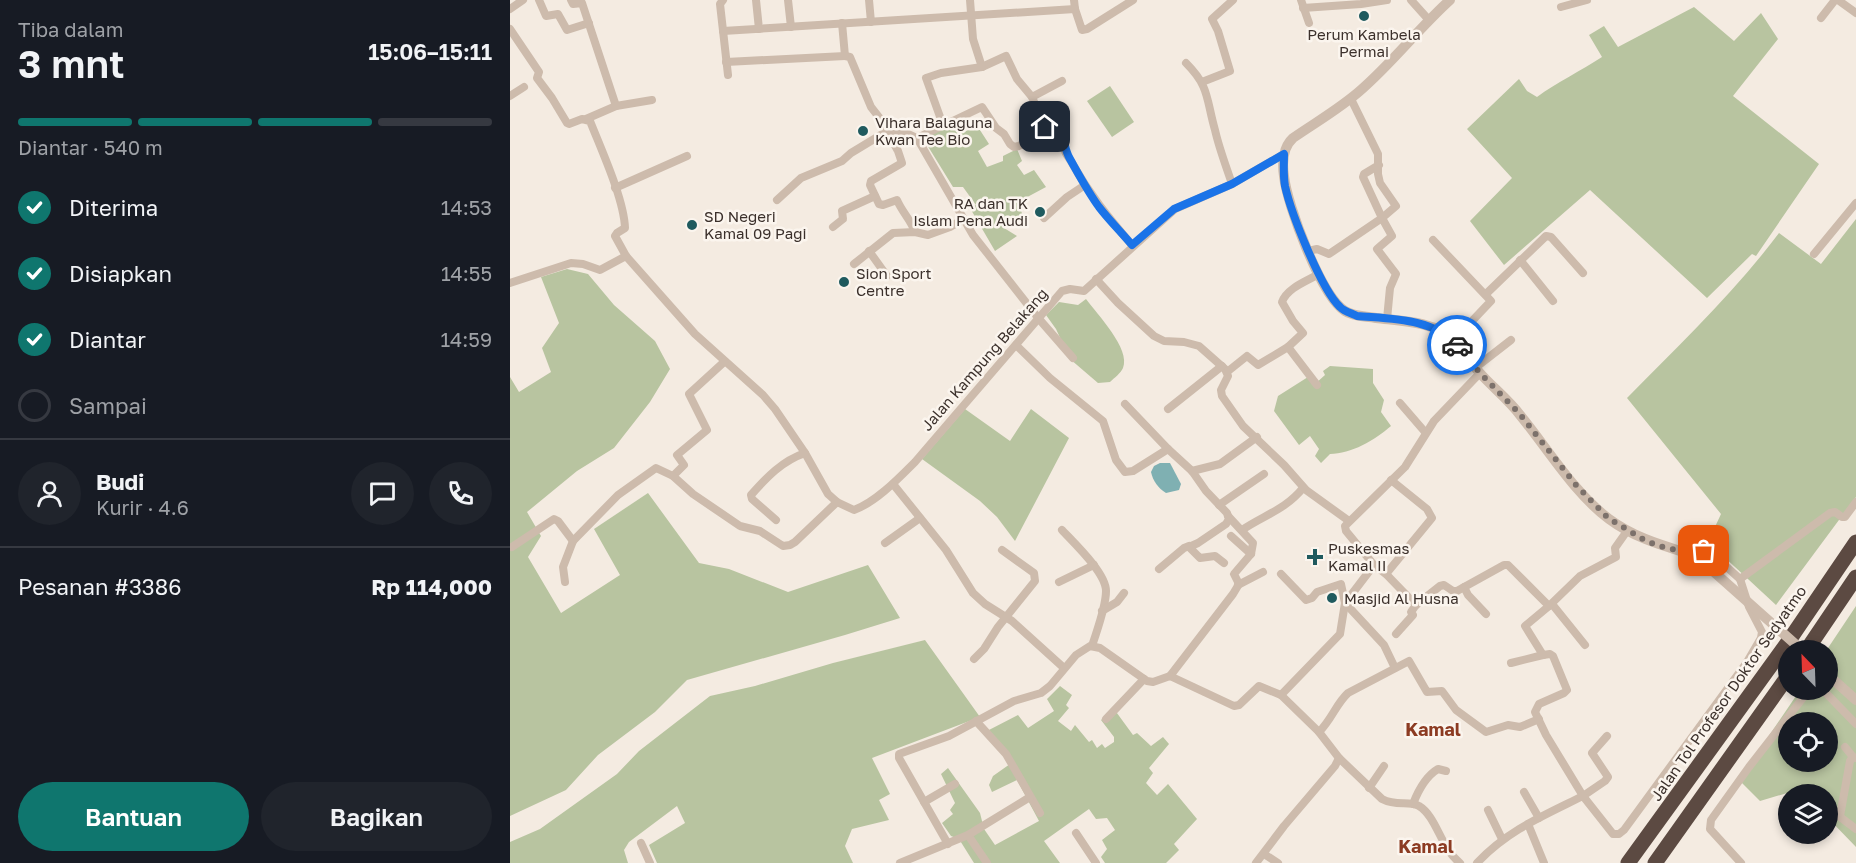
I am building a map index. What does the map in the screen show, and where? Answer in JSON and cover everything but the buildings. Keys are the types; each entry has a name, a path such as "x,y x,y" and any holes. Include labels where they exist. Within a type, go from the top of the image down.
{"highway":[{"name":"Jalan Tol Profesor Doktor Sedyatmo","path":"1628,863 1781,652 1856,542"},
{"path":"1812,640 1856,577"},
{"path":"1655,863 1778,690"}],"street":[{"path":"510,9 523,0"},
{"path":"539,0 546,16 558,15 567,30 589,23"},
{"path":"571,0 573,4 582,3 616,106"},
{"path":"723,0 720,4 728,75"},
{"path":"756,0 759,28"},
{"path":"788,0 791,27"},
{"path":"869,0 871,22"},
{"path":"970,0 973,39 982,67"},
{"path":"723,31 972,16 1075,2 1081,28 1085,30 1133,0"},
{"path":"1202,82 1230,71 1212,19 1233,0"},
{"path":"1309,23 1302,4 1361,4 1387,0"},
{"path":"1411,0 1428,19"},
{"name":"Jalan Kampung Belakang","path":"837,502 851,509 858,508 892,484 915,462 1063,290 1083,292 1174,209 1232,184 1284,154 1293,138 1351,99 1384,68 1428,19 1450,0"},
{"path":"1562,7 1587,0"},
{"path":"1821,18 1837,0 1849,3 1856,13"},
{"path":"842,23 845,56"},
{"path":"510,28 538,72 537,78 567,123 586,119 616,106 652,100"},
{"path":"943,125 926,78 941,73 982,67 1006,56 1017,79 1027,88 1046,128"},
{"path":"726,62 850,57 871,107 888,131 902,163 871,181 870,185 881,205 897,200 902,211 912,222 915,232"},
{"path":"1186,63 1202,82 1208,94 1214,128 1232,184"},
{"path":"1032,97 1062,81"},
{"path":"510,96 524,87"},
{"path":"1308,251 1317,249 1329,254 1396,206 1380,183 1378,154 1351,99"},
{"path":"917,138 983,107 996,128 1014,147 1046,128 1056,126 1065,141 1066,152 1085,185 1100,208 1132,245"},
{"path":"565,582 563,567 573,541 618,495 654,468 673,477 693,494 740,526 760,531 783,546 795,542 837,502 823,486 805,453 763,395 724,362 673,310 626,256 615,236 625,226 615,188 590,121 586,119"},
{"path":"777,201 801,178 842,161 850,153 888,131 902,131 917,138 962,220 1039,319 1073,358"},
{"path":"1284,154 1285,187 1308,251 1330,294 1346,312 1357,316 1421,324 1454,340 1478,370 1519,413 1593,504 1608,518 1646,541 1691,554 1707,552 1740,579 1749,608 1762,632 1747,662 1624,830 1618,834 1613,834 1583,796 1535,712 1537,705 1567,690 1553,656 1543,655 1511,663"},
{"path":"615,188 687,156"},
{"path":"1379,165 1363,177 1392,237 1377,249 1396,274 1390,288 1387,319"},
{"path":"1044,218 1085,185"},
{"path":"833,227 843,219 842,211 875,196"},
{"path":"1814,254 1856,203"},
{"path":"854,264 893,233 915,232 932,235 962,220"},
{"path":"1486,294 1544,237 1548,236 1583,273"},
{"path":"1433,240 1491,300 1491,303 1454,340"},
{"path":"869,251 887,276"},
{"path":"510,283 571,263 583,264 600,270 626,256"},
{"path":"1520,260 1554,301"},
{"path":"1168,409 1224,369 1247,356 1257,365 1288,347 1303,333 1293,321 1282,300 1291,290 1319,274"},
{"path":"1096,279 1154,336 1164,340 1194,344 1224,369 1228,379 1221,390 1224,400 1243,426 1257,437 1303,488 1349,521"},
{"path":"1416,605 1374,565 1346,531 1345,526 1412,457 1425,432 1478,370 1511,340"},
{"path":"1016,345 1050,378 1098,415 1106,428 1118,464 1125,472 1133,471 1167,449"},
{"path":"1288,347 1317,385"},
{"path":"673,477 684,465 677,455 707,430 689,394 724,362"},
{"path":"1400,403 1425,432"},
{"path":"1125,404 1167,449 1192,471 1254,544 1251,554 1234,574 1238,585"},
{"path":"1192,471 1220,464 1257,437"},
{"path":"776,520 752,499 751,495 775,470 792,458 805,453"},
{"path":"1220,505 1264,474"},
{"path":"1386,574 1432,518 1427,509 1391,480"},
{"path":"892,484 946,550 973,593 1008,617 1064,668"},
{"path":"1242,530 1263,516 1287,505 1303,488"},
{"path":"1740,579 1830,513 1834,512 1845,517 1856,502"},
{"path":"1160,569 1185,548 1198,543 1226,524 1228,516"},
{"path":"885,543 920,518"},
{"path":"512,547 554,519 573,541"},
{"path":"948,844 899,758 899,754 949,736 1014,701 1041,693 1076,656 1092,646 1106,590 1094,565 1062,530"},
{"path":"1543,655 1525,626 1551,605 1580,576 1616,556 1615,548 1627,531"},
{"path":"1231,536 1251,554"},
{"path":"1189,546 1200,558 1215,556 1224,563"},
{"path":"974,659 1035,581 1036,576 1002,550"},
{"path":"1691,554 1791,640"},
{"path":"1059,582 1094,565"},
{"path":"1345,603 1374,565"},
{"path":"1396,634 1413,615 1411,612 1416,605 1440,586 1444,585 1454,591 1508,565 1551,605 1586,645"},
{"path":"1092,646 1100,648 1144,679 1153,682 1170,676 1238,585 1263,572"},
{"path":"1281,574 1306,600 1318,592 1341,584 1345,603 1340,634 1281,695"},
{"path":"1464,587 1468,595 1486,614"},
{"path":"1102,611 1117,602 1124,593"},
{"path":"1345,603 1384,645 1395,668"},
{"path":"1319,732 1329,722 1342,698 1348,693 1409,661 1426,692 1442,691 1456,710 1486,732 1508,724 1520,727 1539,719"},
{"path":"1170,676 1234,706 1239,705 1259,686 1281,695 1319,732 1339,758 1369,788 1391,804 1418,805 1428,815 1446,849 1460,863"},
{"path":"1106,719 1144,679"},
{"path":"1838,684 1856,700"},
{"path":"1741,863 1710,830 1711,820 1801,700"},
{"path":"1833,700 1856,724"},
{"path":"978,720 1006,754 1040,813"},
{"path":"1477,863 1502,839 1583,796 1605,781 1608,777 1592,753 1607,736"},
{"path":"1845,747 1855,758 1850,761 1840,816 1856,829"},
{"path":"1256,863 1335,766 1339,758"},
{"path":"1369,788 1384,766"},
{"path":"1413,804 1421,787 1434,771 1438,769 1446,771"},
{"path":"924,802 955,784"},
{"path":"1524,792 1539,818"},
{"path":"900,863 968,835 1030,797"},
{"path":"1488,810 1502,839"},
{"path":"1528,824 1544,863"},
{"path":"1076,833 1096,863"},
{"path":"968,835 987,863"},
{"path":"642,843 650,863"},
{"path":"1264,854 1278,863"}],"green space":[{"path":"1694,7 1734,41 1761,13 1778,39 1733,96 1819,164 1756,256 1752,254 1707,298 1590,190 1504,265 1470,221 1512,178 1467,129 1519,79 1527,91 1537,97 1602,57 1589,35 1604,26 1618,47"},
{"path":"1110,86 1134,122 1112,137 1087,101"},
{"path":"958,116 966,131 978,127 989,144 978,151 987,167 1003,161 1003,156 1017,149 1022,161 1017,165 1024,175 1034,170 1046,187 1018,202 1026,225 1011,216 1004,228 1017,236 995,251 970,208 976,205 963,187 953,187 921,135"},
{"path":"1856,219 1856,497 1776,605 1708,542 1721,514 1627,398 1725,298 1779,233 1821,264"},
{"path":"567,269 588,274 614,305 655,341 670,369 650,402 614,448 577,471 527,512 541,536 528,557 561,613 620,575 594,529 648,493 699,563 729,569 788,592 868,565 900,618 687,680 655,712 598,755 566,790 510,816 510,377 519,392 551,372 542,348 559,323 541,277"},
{"path":"1086,299 1112,332 1122,351 1123,368 1110,382 1098,383 1070,359 1056,329 1046,315 1059,302 1078,305"},
{"path":"1330,366 1373,369 1373,383 1384,400 1381,412 1391,426 1362,445 1346,452 1330,454 1321,463 1315,456 1319,449 1310,436 1299,445 1274,411 1278,396 1308,377 1315,384 1325,375 1323,371"},
{"path":"965,409 1010,441 1031,409 1069,438 1015,541 997,517 980,501 922,459"},
{"path":"1856,606 1856,847 1838,828 1838,784 1778,784 1778,796 1760,801 1739,780 1778,722 1778,772 1838,772 1838,712 1785,712 1793,700 1838,700 1838,640 1833,640"},
{"path":"925,640 980,717 872,758 890,794 879,800 889,820 852,829 845,846 853,863 657,863 649,845 685,823 677,806 629,842 624,850 628,863 510,863 510,842 540,829 617,774 639,751 710,696"},
{"path":"1060,686 1072,695 1066,705 1069,708 1058,721 1071,731 1075,725 1089,742 1092,740 1097,748 1102,744 1105,748 1114,742 1114,737 1101,720 1114,709 1133,735 1137,733 1151,746 1163,737 1169,744 1149,768 1153,773 1146,783 1157,795 1168,784 1197,819 1174,844 1179,850 1166,863 1105,863 1101,857 1107,849 1102,840 1115,830 1107,818 1096,819 1089,809 1044,841 1060,863 974,863 959,839 951,836 942,823 953,814 950,810 955,803 941,774 948,768 980,813 984,829 995,845 1039,821 1017,780 992,792 989,785 993,776 1010,764 987,731 1018,715 1028,728 1054,711 1047,699"}],"water":[{"path":"1160,463 1170,463 1181,484 1179,490 1166,493 1156,484 1151,472 1154,466"}],"way so far":[{"path":"1457,345 1480,373 1519,413 1576,485 1608,518 1627,531 1663,547 1685,552 1704,551"}],"place":[{"name":"Perum Kambela Permai","path":"1364,16"},
{"name":"Vihara Balaguna Kwan Tee Bio","path":"863,131"},
{"name":"RA dan TK Islam Pena Audi","path":"1040,212"},
{"name":"SD Negeri Kamal 09 Pagi","path":"692,225"},
{"name":"Sion Sport Centre","path":"844,282"},
{"name":"Puskesmas Kamal II","path":"1315,557"},
{"name":"Masjid Al Husna","path":"1332,598"}],"district":[{"name":"Kamal","path":"1433,729"},
{"name":"Kamal","path":"1426,846"}],"route":[{"path":"1045,127 1059,128 1065,141 1066,152 1085,185 1100,208 1132,245 1174,209 1232,184 1284,154 1283,173 1288,198 1308,251 1326,288 1339,306 1346,312 1357,316 1421,324 1448,336 1457,345"}]}
